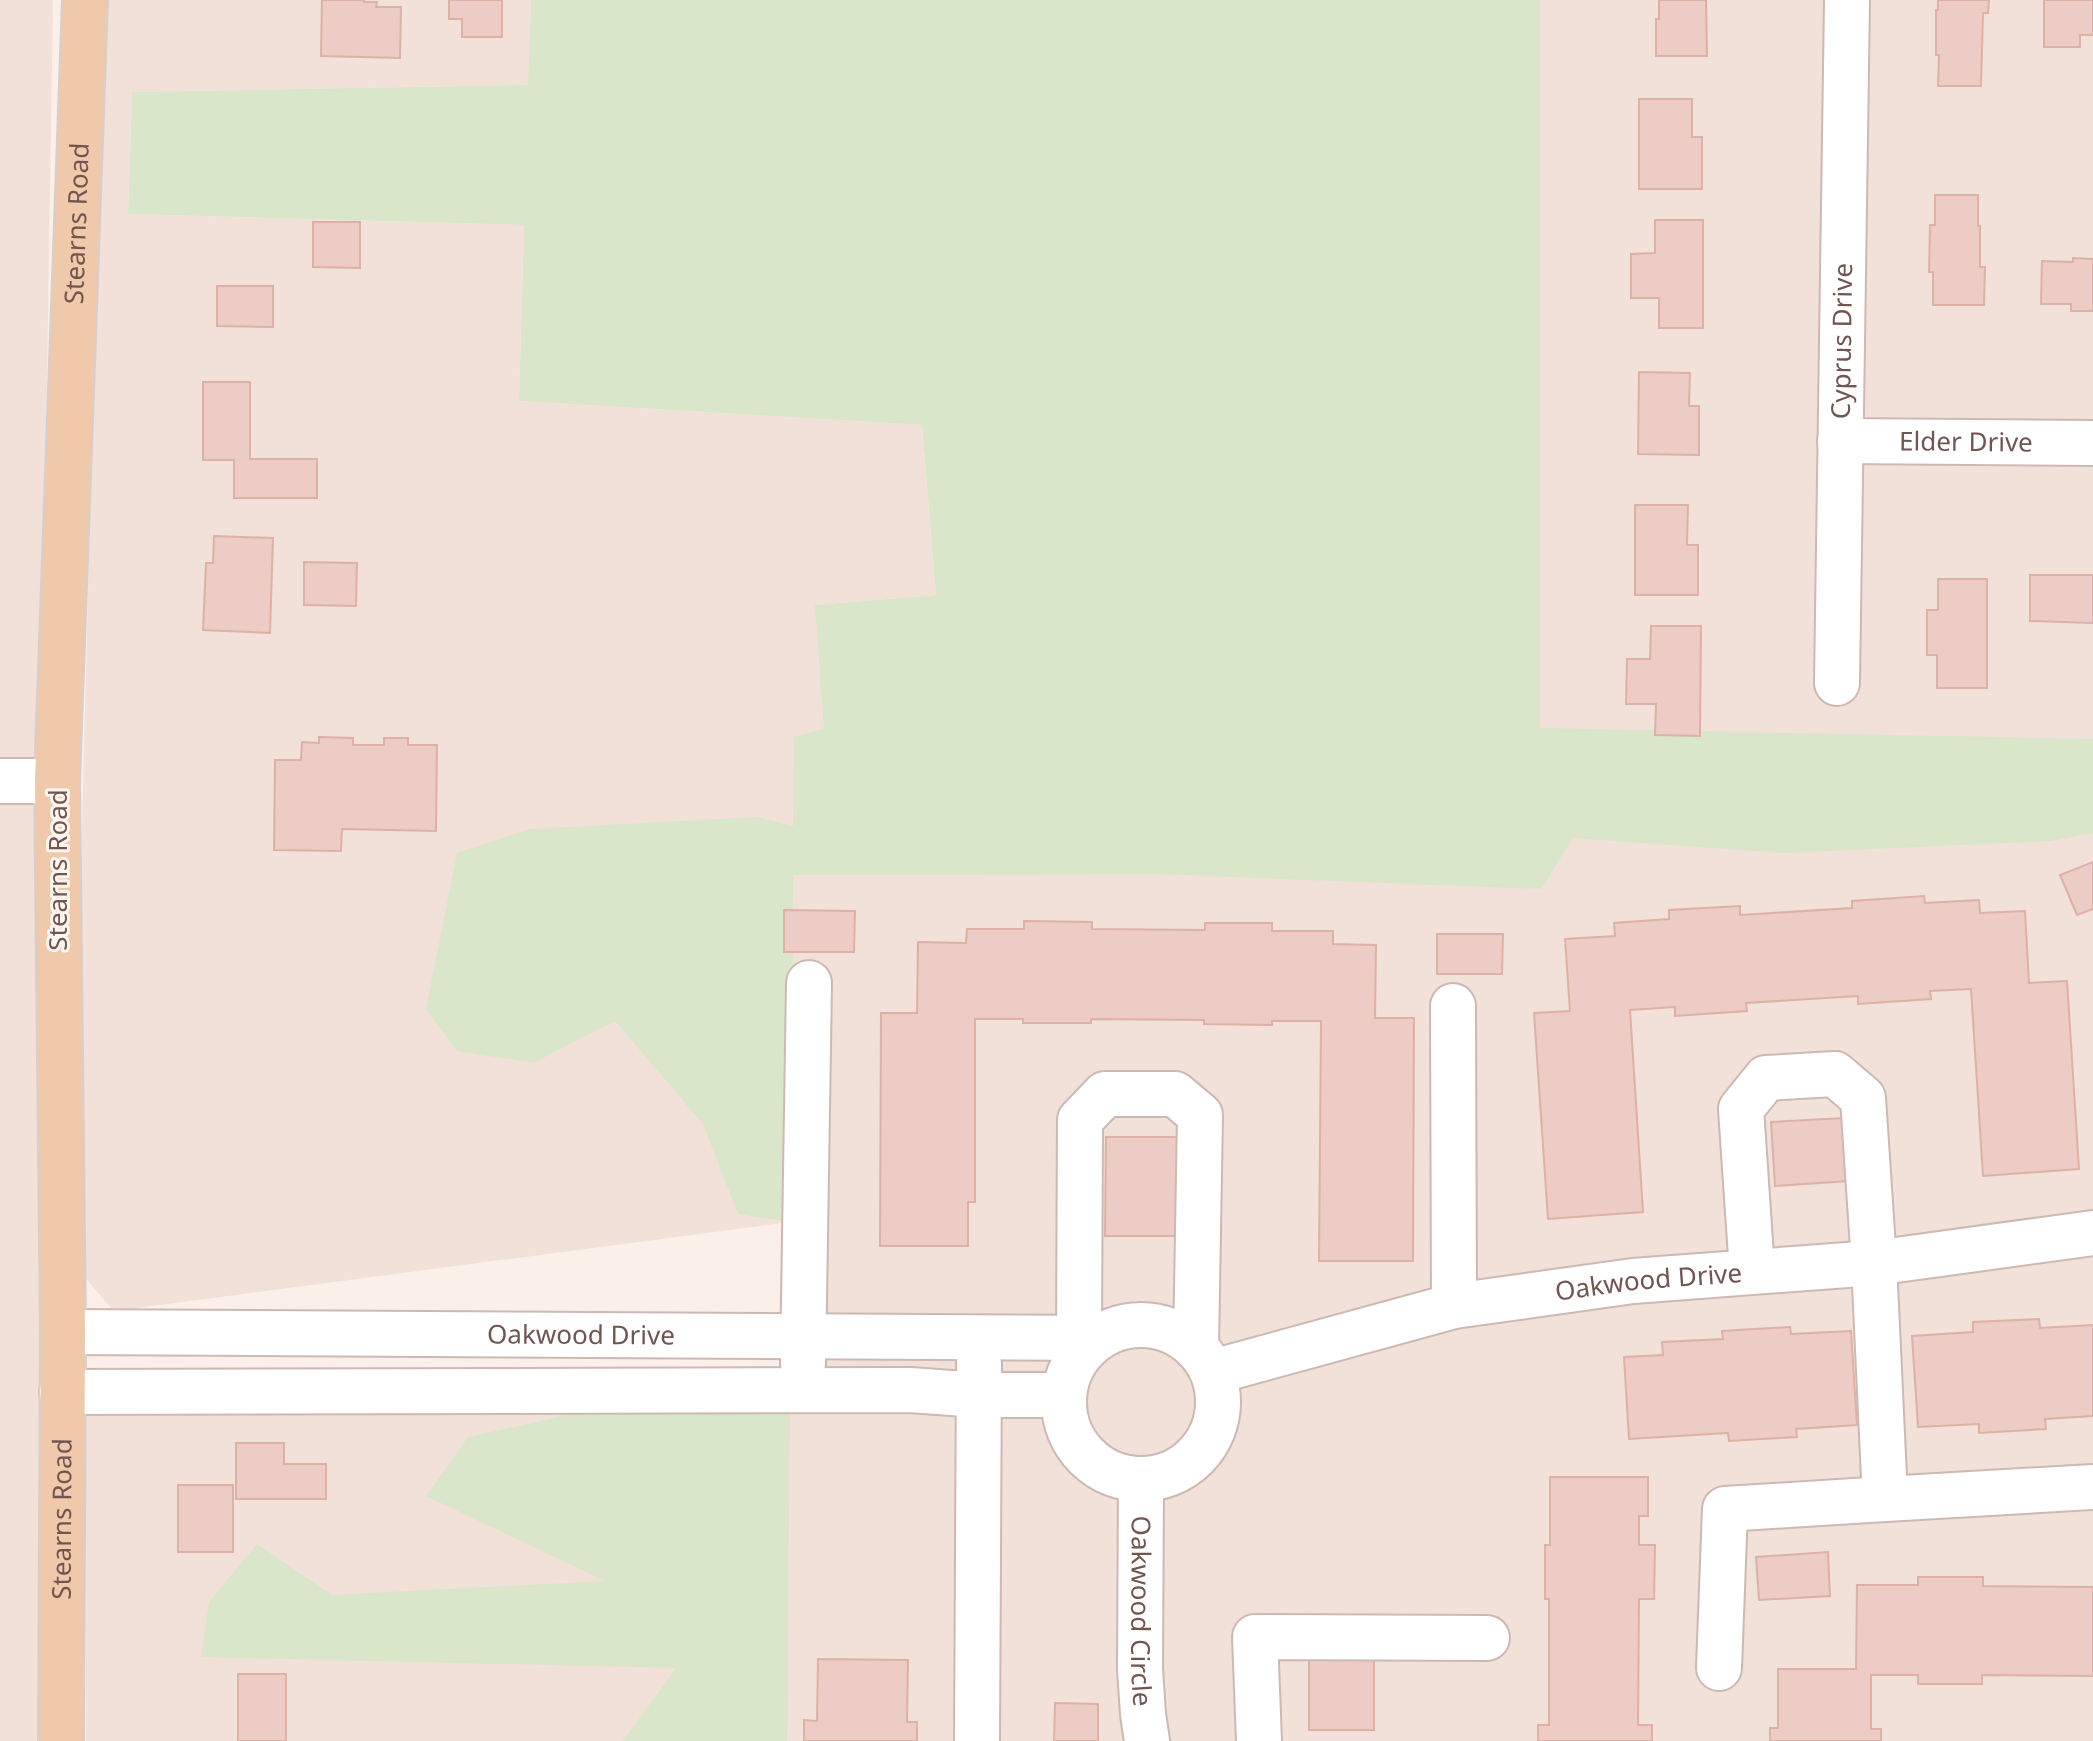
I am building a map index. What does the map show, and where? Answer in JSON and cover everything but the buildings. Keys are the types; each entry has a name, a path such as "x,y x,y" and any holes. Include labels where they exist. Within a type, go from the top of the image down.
{"main road":[{"name":"Stearns Road","path":"61,1741 63,1332 57,781 85,0"}],"street":[{"name":"Cyprus Drive","path":"1837,683 1847,0"},
{"name":"Elder Drive","path":"1840,441 2093,443"},
{"path":"0,781 57,781"},
{"path":"803,1391 809,983"},
{"path":"1453,1006 1454,1306"},
{"path":"1752,1271 1741,1109 1766,1078 1835,1074 1863,1098 1885,1499"},
{"name":"Oakwood Circle","path":"1063,1395 1064,1418 1074,1442 1090,1461 1112,1474 1141,1479 1163,1477 1186,1465 1205,1447 1216,1424 1219,1398 1205,1360 1200,1115 1175,1094 1105,1094 1080,1120 1089,1338"},
{"name":"Oakwood Drive","path":"1205,1360 1454,1306 1633,1281 1874,1263 2093,1233"},
{"path":"62,1392 910,1390 979,1395 1063,1395 1071,1368 1089,1338 1130,1325 1156,1326 1180,1335 1205,1360"},
{"name":"Oakwood Drive","path":"63,1332 1089,1338"},
{"path":"977,1741 979,1338"},
{"name":"Oakwood Circle","path":"1141,1479 1140,1669 1147,1741"},
{"path":"1719,1668 1725,1509 2093,1487"},
{"path":"1259,1741 1255,1637 1487,1638"}],"shaded area":[{"path":"0,0 53,0 42,694 42,1741 0,1741"},
{"path":"103,0 531,0 529,85 132,92 128,214 524,225 519,401 922,425 936,595 815,605 1539,663 1540,0 2093,0 2093,1741 86,1741 86,1407 789,1409 790,1222 114,1311 71,1262"}],"green space":[{"path":"531,0 1540,0 1540,728 2093,739 2093,833 2051,841 1785,853 1573,838 1541,889 1156,874 793,875 791,1222 738,1214 703,1124 615,1021 533,1063 457,1051 426,1009 457,853 530,829 757,817 793,826 794,737 824,729 815,605 936,595 922,425 519,401 524,225 128,214 132,92 528,85"},
{"path":"595,1409 790,1409 787,1741 623,1741 676,1668 201,1657 209,1602 257,1544 332,1595 605,1581 426,1496 468,1437"}]}
